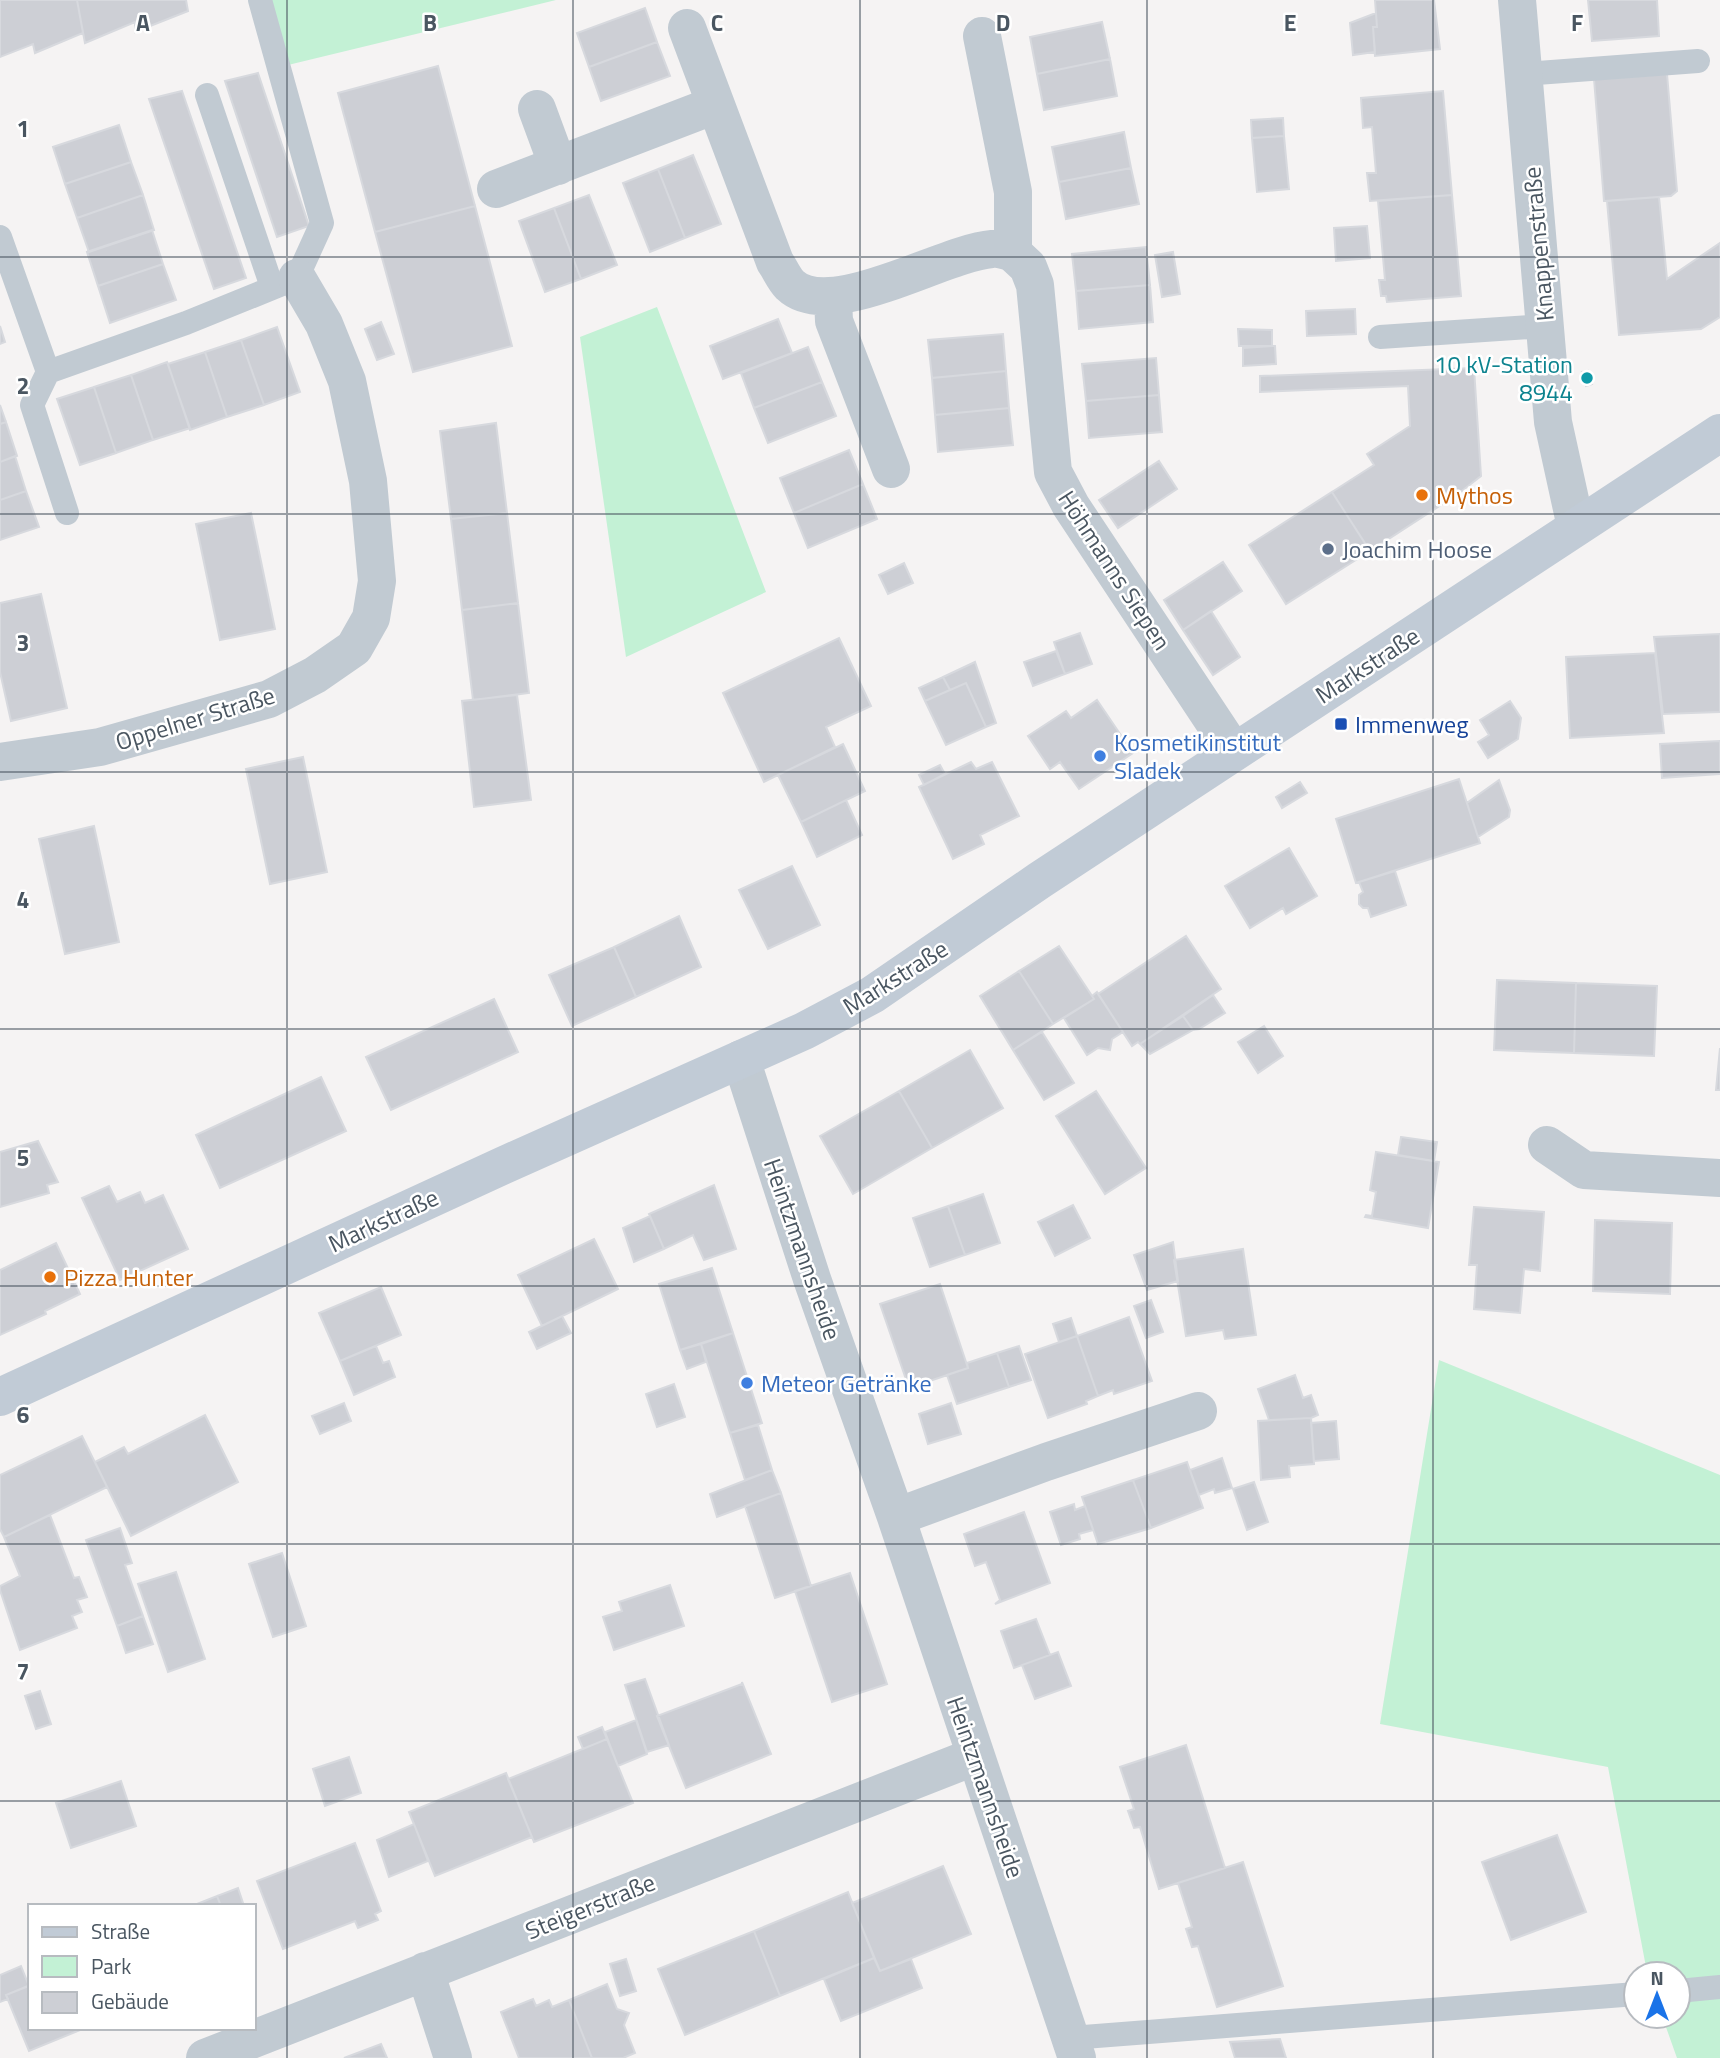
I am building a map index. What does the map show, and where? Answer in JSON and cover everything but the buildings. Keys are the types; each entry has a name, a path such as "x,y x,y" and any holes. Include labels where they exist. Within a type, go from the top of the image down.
{"main road":[{"name":"Markstraße","path":"0,1396 804,1031 872,995 1040,880 1720,433"}],"street":[{"name":"Knappenstraße","path":"1517,0 1553,422 1576,527"},
{"path":"687,28 775,262 790,285 808,295 833,298 968,254 995,248 1013,253 1013,192 982,36"},
{"path":"496,189 715,105"},
{"path":"537,109 558,166"},
{"name":"Höhmanns Siepen","path":"1013,253 1028,267 1035,285 1053,472 1071,506 1234,752"},
{"name":"Oppelner Straße","path":"0,762 100,747 269,699 315,675 354,648 371,618 377,581 368,481 347,381 324,324 285,283"},
{"path":"833,298 834,321 891,469"},
{"name":"Heintzmannsheide","path":"741,1059 808,1267 896,1517 1074,2048"},
{"path":"1547,1145 1584,1170 1720,1178"},
{"path":"896,1517 1046,1462 1198,1411"},
{"name":"Steigerstraße","path":"205,2058 976,1756"},
{"path":"425,1971 453,2058"}],"lane":[{"path":"67,513 32,405 48,372 186,323 285,283 322,223 260,0"},
{"path":"1523,74 1698,61"},
{"path":"207,95 285,283"},
{"path":"0,237 48,372"},
{"path":"1380,337 1545,327"},
{"path":"1692,1990 1720,1987"},
{"path":"1074,2048 1622,1995"}],"green space":[{"path":"270,0 556,0 288,65"},
{"path":"657,307 766,592 626,657 580,337"},
{"path":"1439,1360 1720,1475 1720,2058 1677,2058 1667,2030 1692,2030 1692,1960 1645,1960 1608,1767 1380,1724"}],"place":[{"name":"10 kV-Station 8944","path":"1587,378"},
{"name":"Mythos","path":"1422,495"},
{"name":"Joachim Hoose","path":"1328,549"},
{"name":"Immenweg","path":"1341,724"},
{"name":"Kosmetikinstitut Sladek","path":"1100,756"},
{"name":"Pizza Hunter","path":"50,1277"},
{"name":"Meteor Getränke","path":"747,1383"}]}
